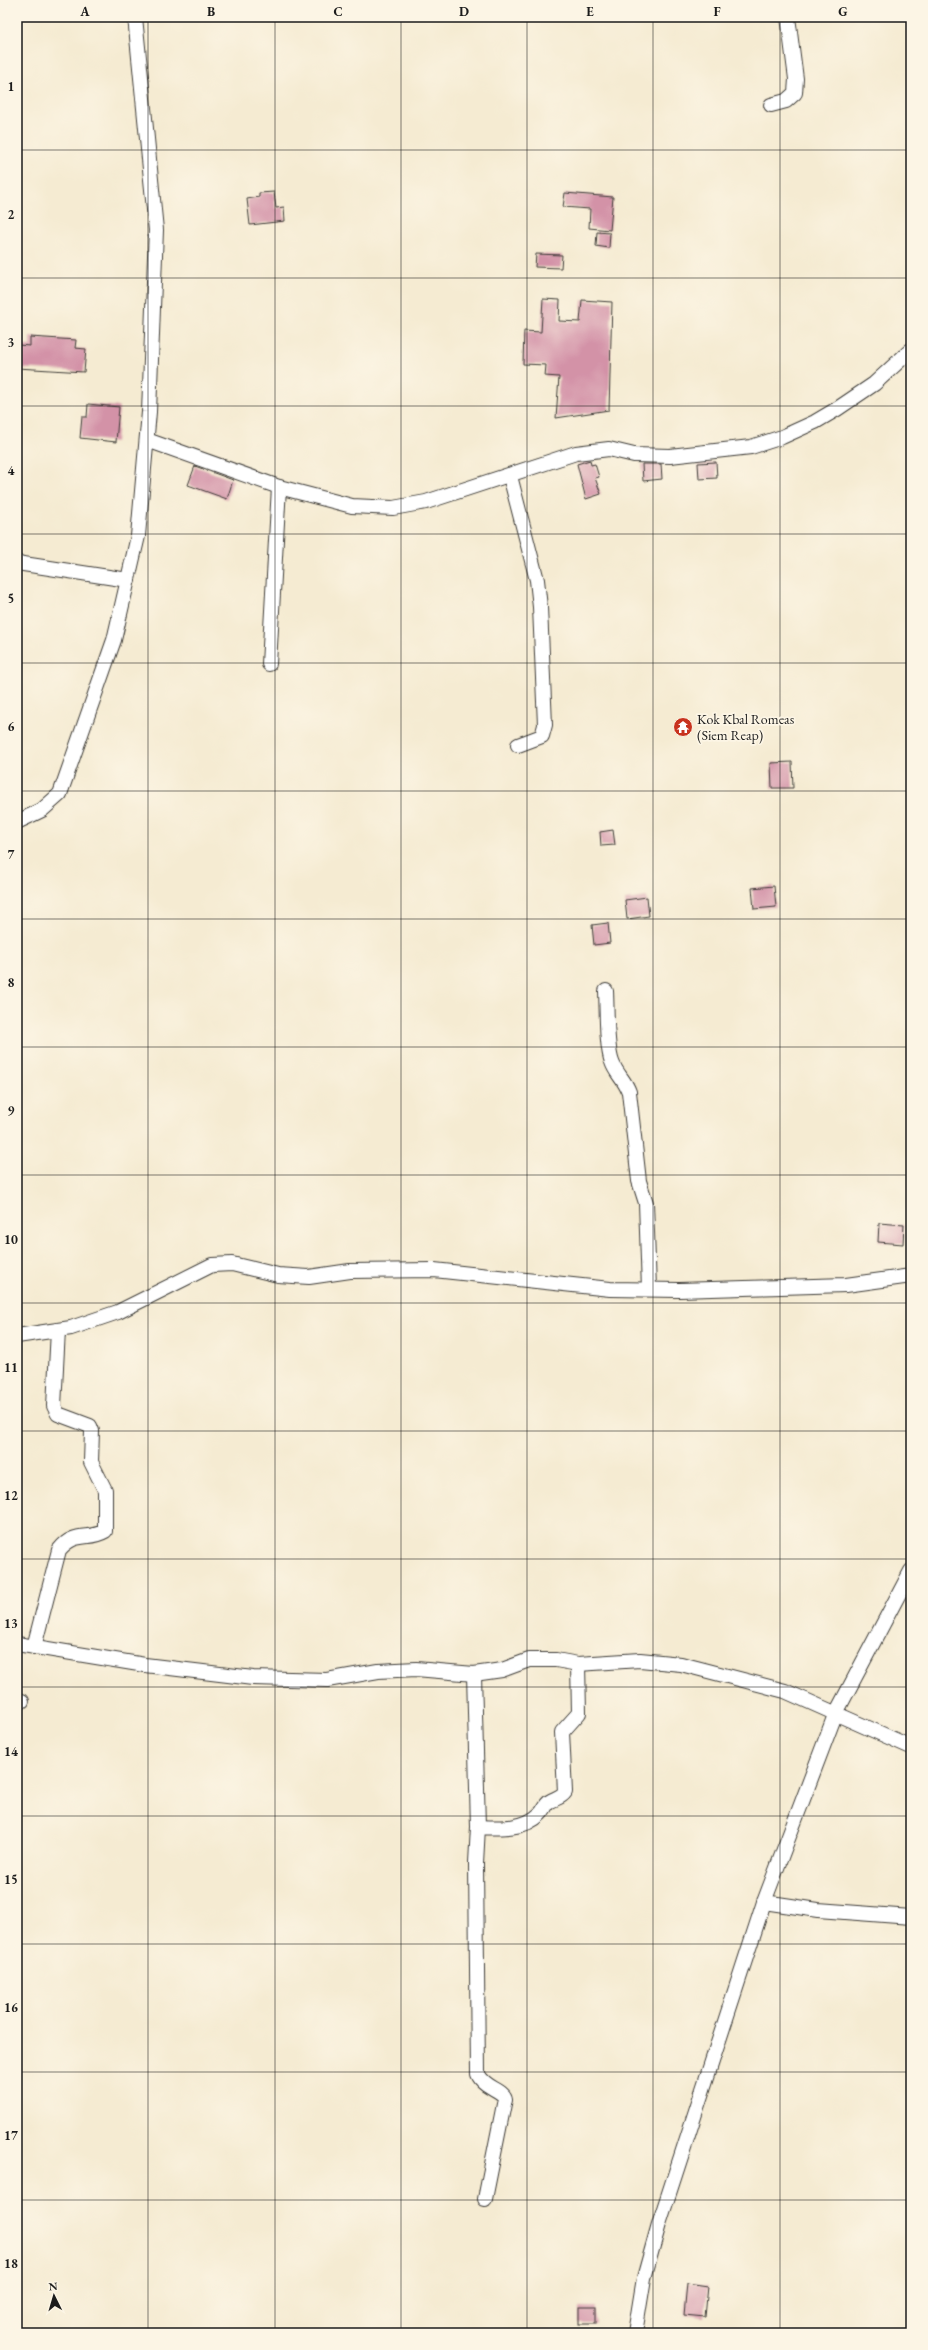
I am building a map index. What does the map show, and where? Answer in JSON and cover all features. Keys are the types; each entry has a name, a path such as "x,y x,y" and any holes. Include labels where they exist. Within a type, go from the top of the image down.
{"street":[{"path":"17,822 42,810 60,794 114,640 138,536 147,440 156,269 156,230 135,17"},
{"path":"771,104 786,101 795,93 796,79 788,17"},
{"path":"147,440 279,487 352,506 393,508 426,502 510,476 548,461 576,453 610,449 634,455 670,456 751,447 782,437 815,422 874,384 911,350"},
{"path":"510,476 537,580 540,607 545,725 542,736 518,745"},
{"path":"269,664 279,487"},
{"path":"17,563 128,580"},
{"path":"606,990 611,1061 617,1073 626,1082 629,1092 638,1181 646,1203 649,1289"},
{"path":"17,1336 58,1330 118,1312 212,1265 232,1264 278,1275 309,1277 350,1271 434,1270 610,1289 736,1290 846,1285 911,1276"},
{"path":"34,1647 59,1550 65,1542 76,1536 106,1531 105,1490 92,1462 92,1431 90,1426 58,1414 54,1406 58,1330"},
{"path":"635,2333 644,2278 659,2224 764,1902 835,1715 911,1571"},
{"path":"17,1644 166,1668 253,1678 327,1680 378,1671 416,1669 474,1674 502,1670 528,1660 556,1660 578,1664 640,1660 681,1664 785,1691 812,1702 835,1715 911,1747"},
{"path":"478,1827 502,1829 523,1825 540,1815 548,1803 562,1796 565,1792 562,1732 579,1713 578,1664"},
{"path":"474,1674 478,1827 476,1863 478,2074 486,2086 505,2095 485,2199"},
{"path":"764,1902 818,1910 911,1917"}],"building":[{"path":"274,192 276,208 284,207 285,221 250,225 247,199 259,197 259,193"},
{"path":"565,193 613,197 610,230 589,228 590,209 563,207"},
{"path":"597,232 610,233 609,248 596,246"},
{"path":"536,254 562,255 561,268 535,267"},
{"path":"543,299 560,300 559,321 580,322 582,300 612,302 609,410 556,418 559,377 545,376 546,365 523,364 524,331 541,332"},
{"path":"30,337 76,340 75,348 86,349 84,372 17,368 18,345 30,346"},
{"path":"88,404 119,407 116,442 80,438 82,417 87,417"},
{"path":"590,460 591,465 595,464 599,477 595,478 601,494 586,499 577,464"},
{"path":"716,462 717,478 699,479 698,463"},
{"path":"642,464 661,464 662,479 643,481"},
{"path":"195,466 233,480 227,499 188,485"},
{"path":"792,762 793,788 772,788 771,763"},
{"path":"613,830 615,845 601,846 600,832"},
{"path":"774,886 776,907 754,909 752,888"},
{"path":"647,897 649,916 627,919 625,900"},
{"path":"608,923 610,943 594,945 592,925"},
{"path":"879,1223 904,1225 903,1244 878,1242"},
{"path":"687,2283 708,2286 705,2317 684,2315"},
{"path":"579,2307 596,2307 596,2324 579,2324"}],"place":[{"name":"Kok Kbal Romeas (Siem Reap)","path":"683,727"}]}
